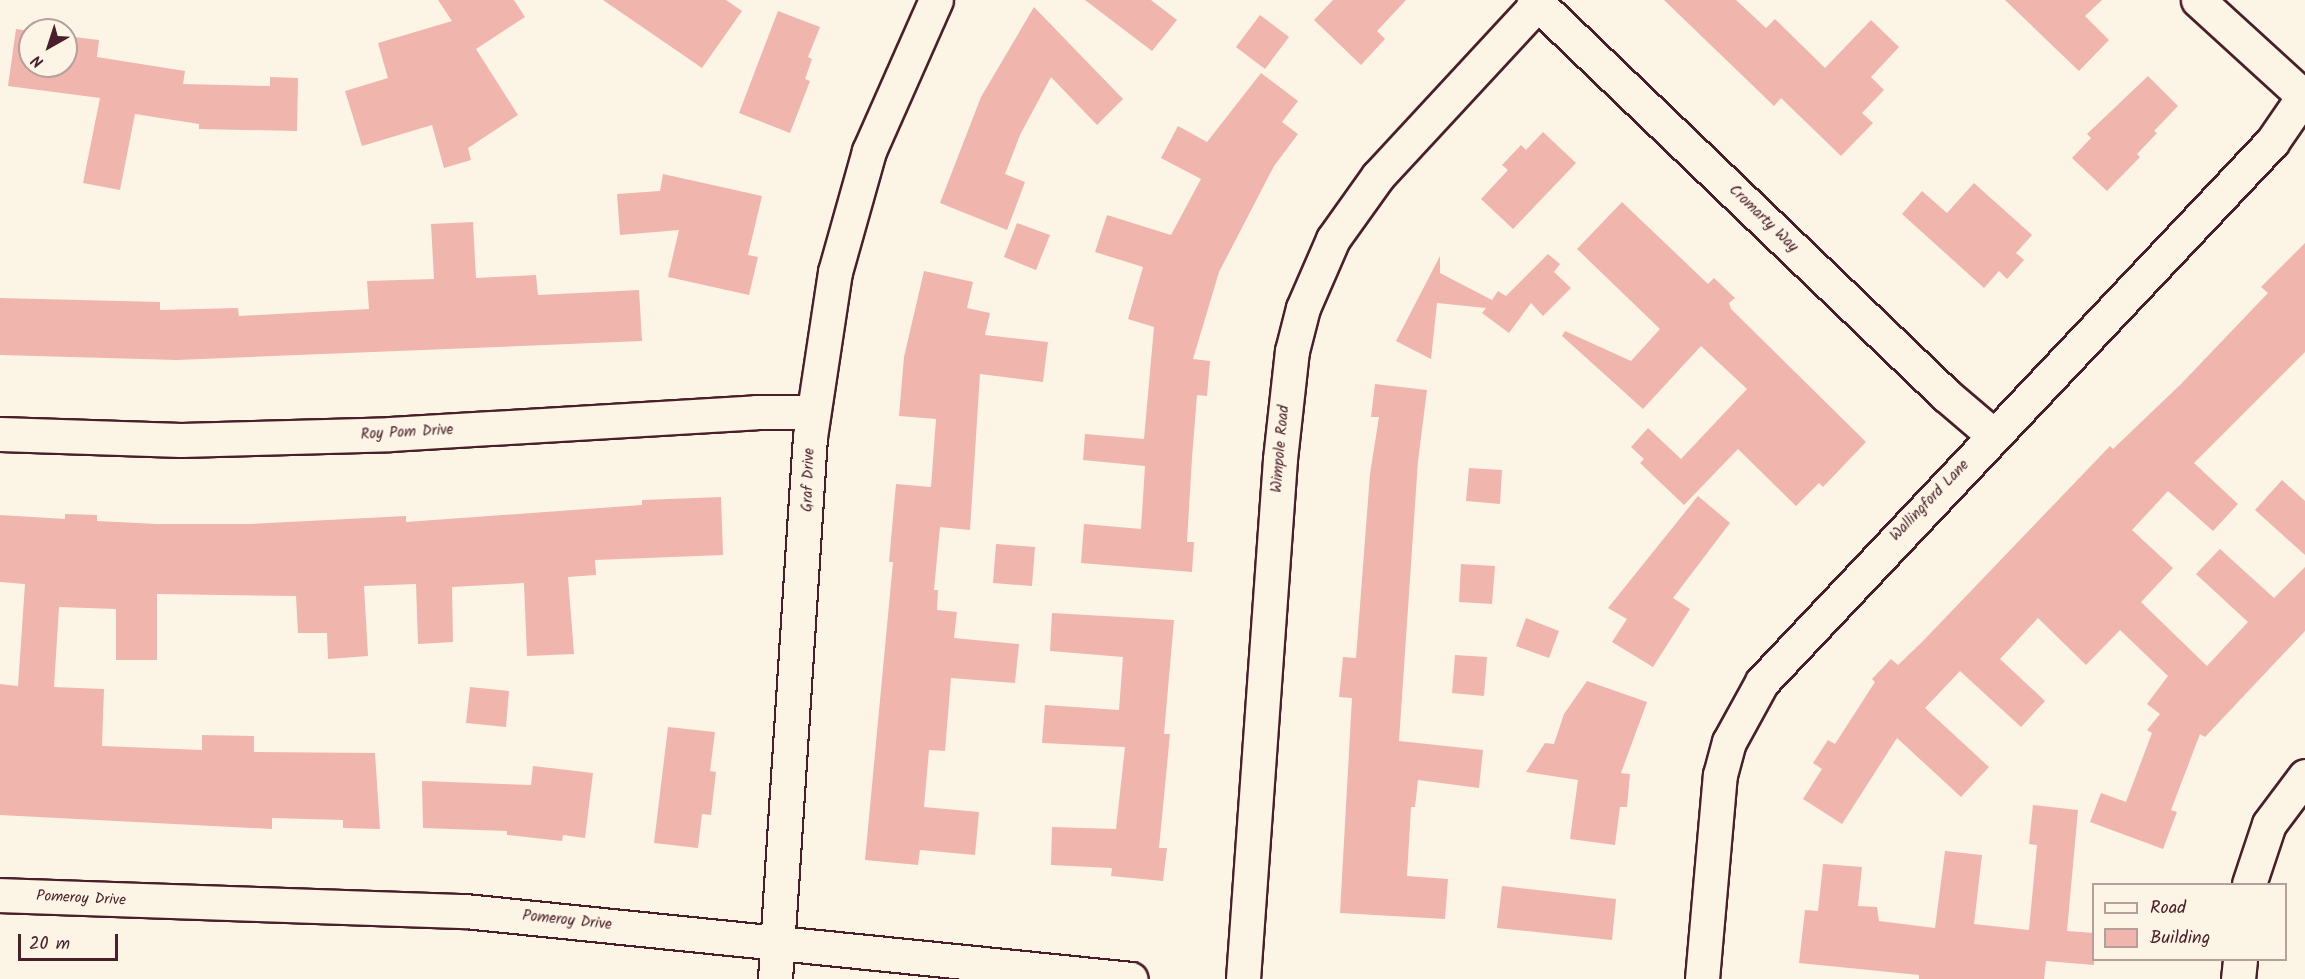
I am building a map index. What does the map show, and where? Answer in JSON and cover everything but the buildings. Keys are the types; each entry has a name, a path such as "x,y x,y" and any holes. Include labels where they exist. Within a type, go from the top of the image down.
{"street":[{"name":"Graf Drive","path":"775,979 813,412 835,272 850,211 869,151 936,0"},
{"path":"2198,0 2304,95"},
{"name":"Cromarty Way","path":"1536,2 1946,395 1993,435"},
{"name":"Wimpole Road","path":"1243,979 1280,459 1292,351 1303,308 1333,239 1378,176 1536,2"},
{"name":"Wallingford Lane","path":"1702,979 1720,776 1744,710 1762,682 1812,625 2272,142 2304,95"},
{"name":"Roy Pom Drive","path":"0,434 204,440 390,435 756,412 813,412"},
{"path":"2250,883 2268,824 2305,776"},
{"name":"Pomeroy Drive","path":"0,894 108,901 465,911 778,941 1131,979"},
{"path":"2238,979 2240,961"}]}
